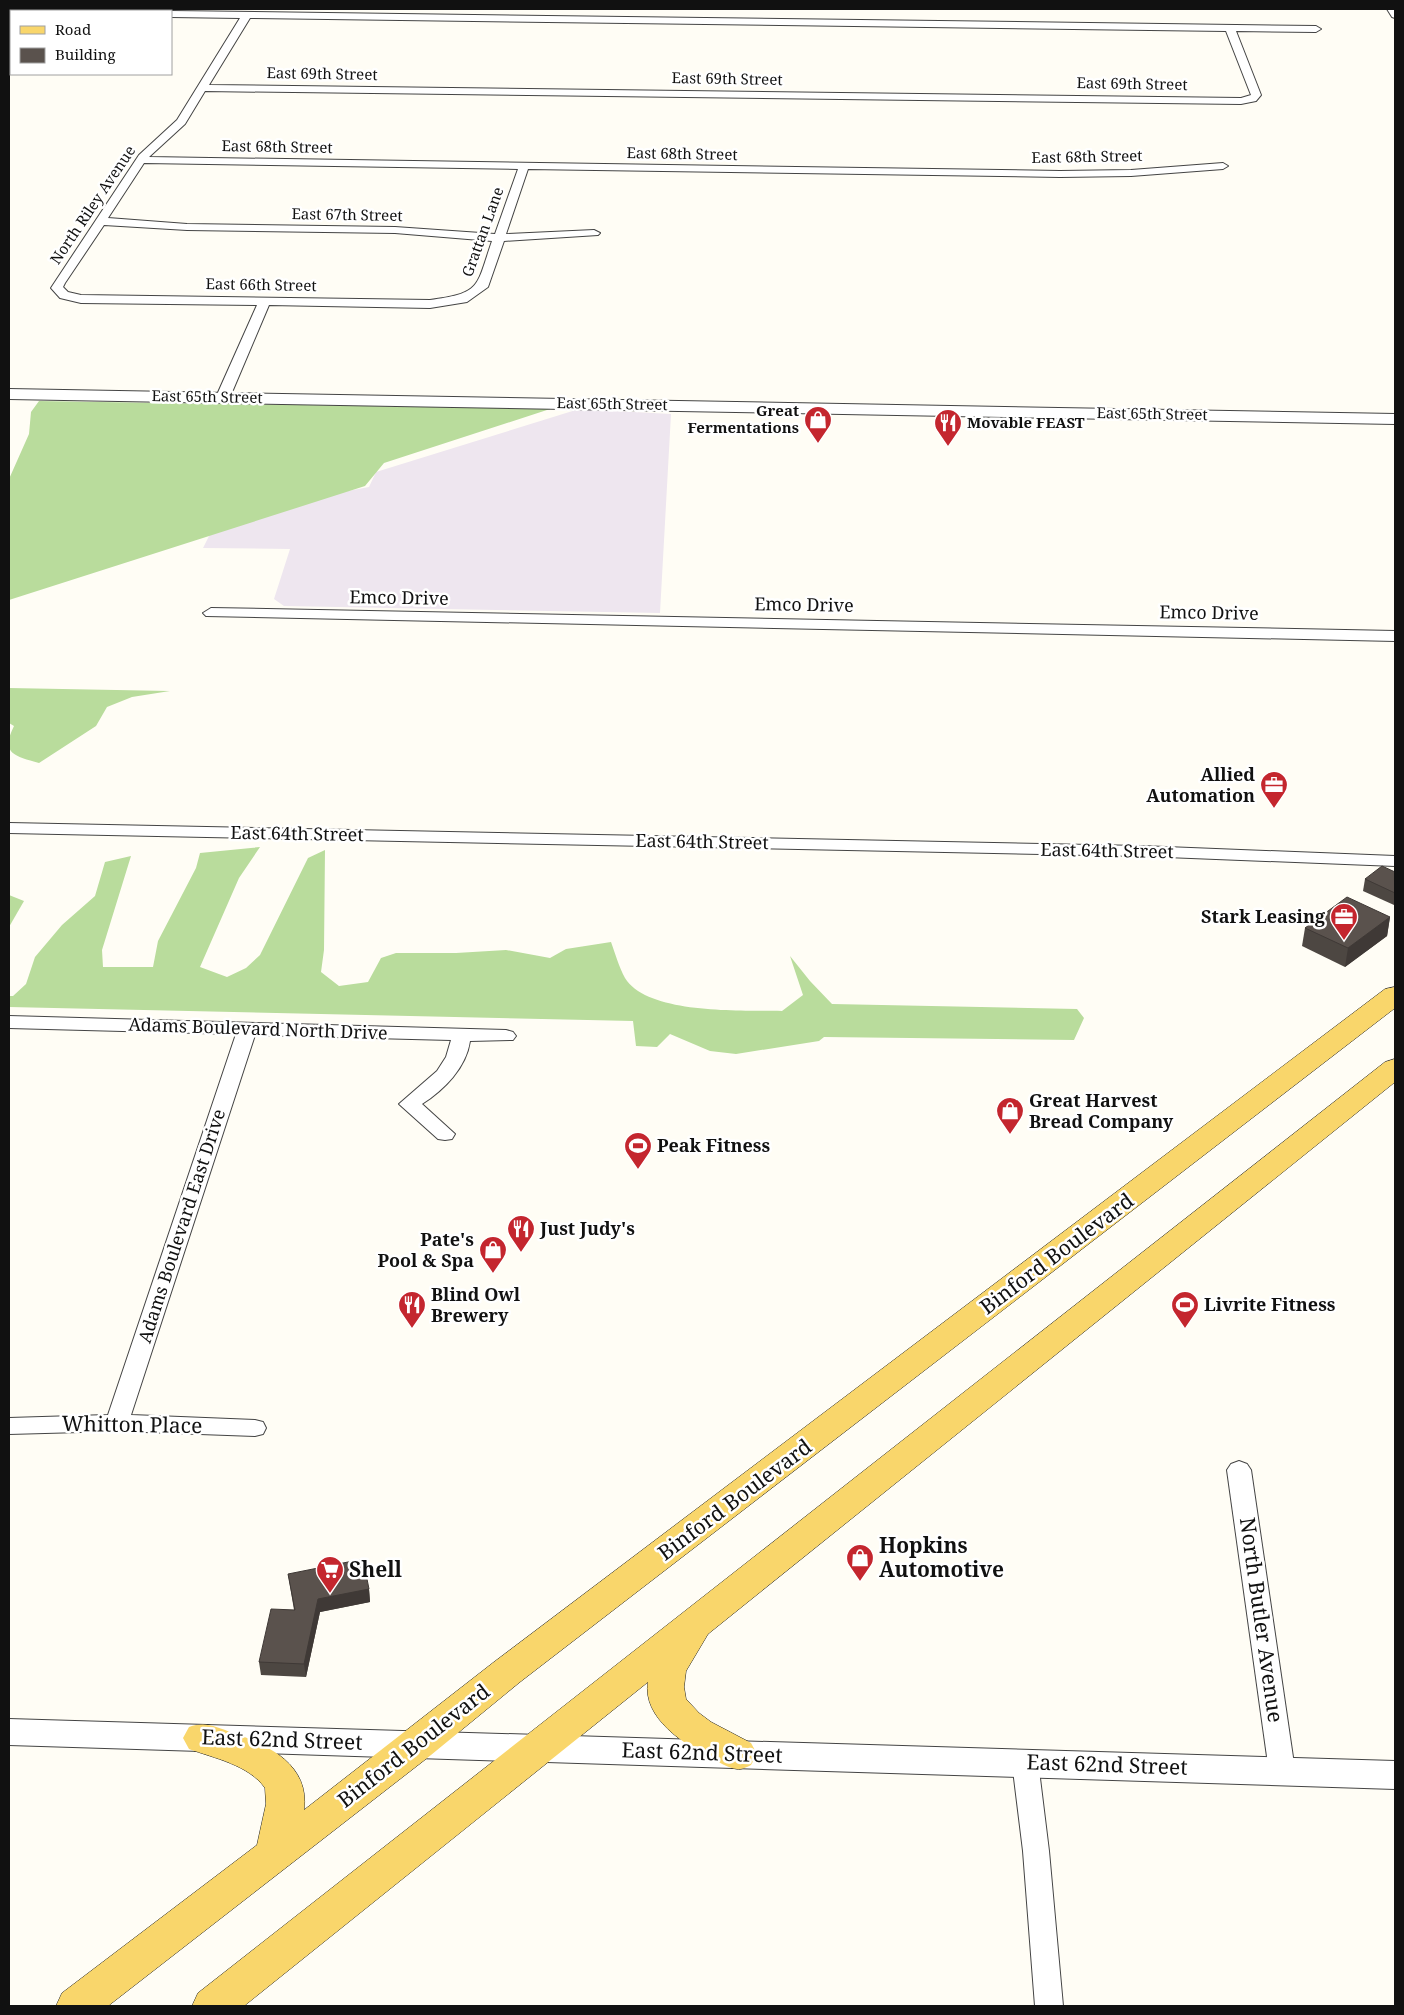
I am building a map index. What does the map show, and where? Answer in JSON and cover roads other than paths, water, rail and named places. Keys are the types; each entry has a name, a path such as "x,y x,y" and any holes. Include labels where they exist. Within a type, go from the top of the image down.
{"main road":[{"name":"Binford Boulevard","path":"77,2006 418,1744 502,1676 1395,995"},
{"path":"213,2006 1395,1068"},
{"path":"704,1615 673,1660 668,1672 666,1692 668,1704 698,1734 738,1754"},
{"path":"202,1738 248,1753 270,1768 282,1781 286,1796 274,1855"}],"street":[{"path":"1392,9 1395,15"},
{"path":"172,14 244,19"},
{"path":"172,23 244,19 360,18 1316,29"},
{"name":"North Riley Avenue","path":"60,292 57,288 59,283 141,160 181,122 244,19"},
{"name":"East 69th Street","path":"202,88 1231,101 1252,99 1256,95 1230,28"},
{"name":"East 68th Street","path":"141,160 1060,174 1223,166"},
{"name":"Grattan Lane","path":"462,299 482,288 524,166"},
{"name":"East 67th Street","path":"100,221 186,228 395,230 499,238 594,233"},
{"name":"East 66th Street","path":"60,292 81,299 430,304 462,299"},
{"path":"223,397 265,301"},
{"name":"East 65th Street","path":"9,394 1395,419"},
{"name":"Emco Drive","path":"211,613 1395,636"},
{"name":"East 64th Street","path":"9,828 1131,851 1395,861"},
{"name":"Adams Boulevard North Drive","path":"9,1022 506,1036"},
{"name":"Adams Boulevard East Drive","path":"117,1423 247,1029"},
{"path":"445,1134 409,1104 429,1090 450,1068 458,1052 461,1035"},
{"name":"Whitton Place","path":"9,1426 117,1423 255,1428"},
{"name":"North Butler Avenue","path":"1239,1470 1282,1771"},
{"name":"East 62nd Street","path":"9,1732 738,1754 1026,1775 1282,1771 1395,1775"},
{"path":"1026,1775 1049,2006"}],"place":[{"name":"Great Fermentations","path":"818,444"},
{"name":"Movable FEAST","path":"948,447"},
{"name":"Allied Automation","path":"1274,809"},
{"name":"Stark Leasing","path":"1344,941"},
{"name":"Great Harvest Bread Company","path":"1010,1135"},
{"name":"Peak Fitness","path":"638,1170"},
{"name":"Just Judy's","path":"521,1253"},
{"name":"Pate's Pool & Spa","path":"493,1274"},
{"name":"Blind Owl Brewery","path":"412,1329"},
{"name":"Livrite Fitness","path":"1185,1329"},
{"name":"Hopkins Automotive","path":"860,1582"},
{"name":"Shell","path":"330,1594"}]}
